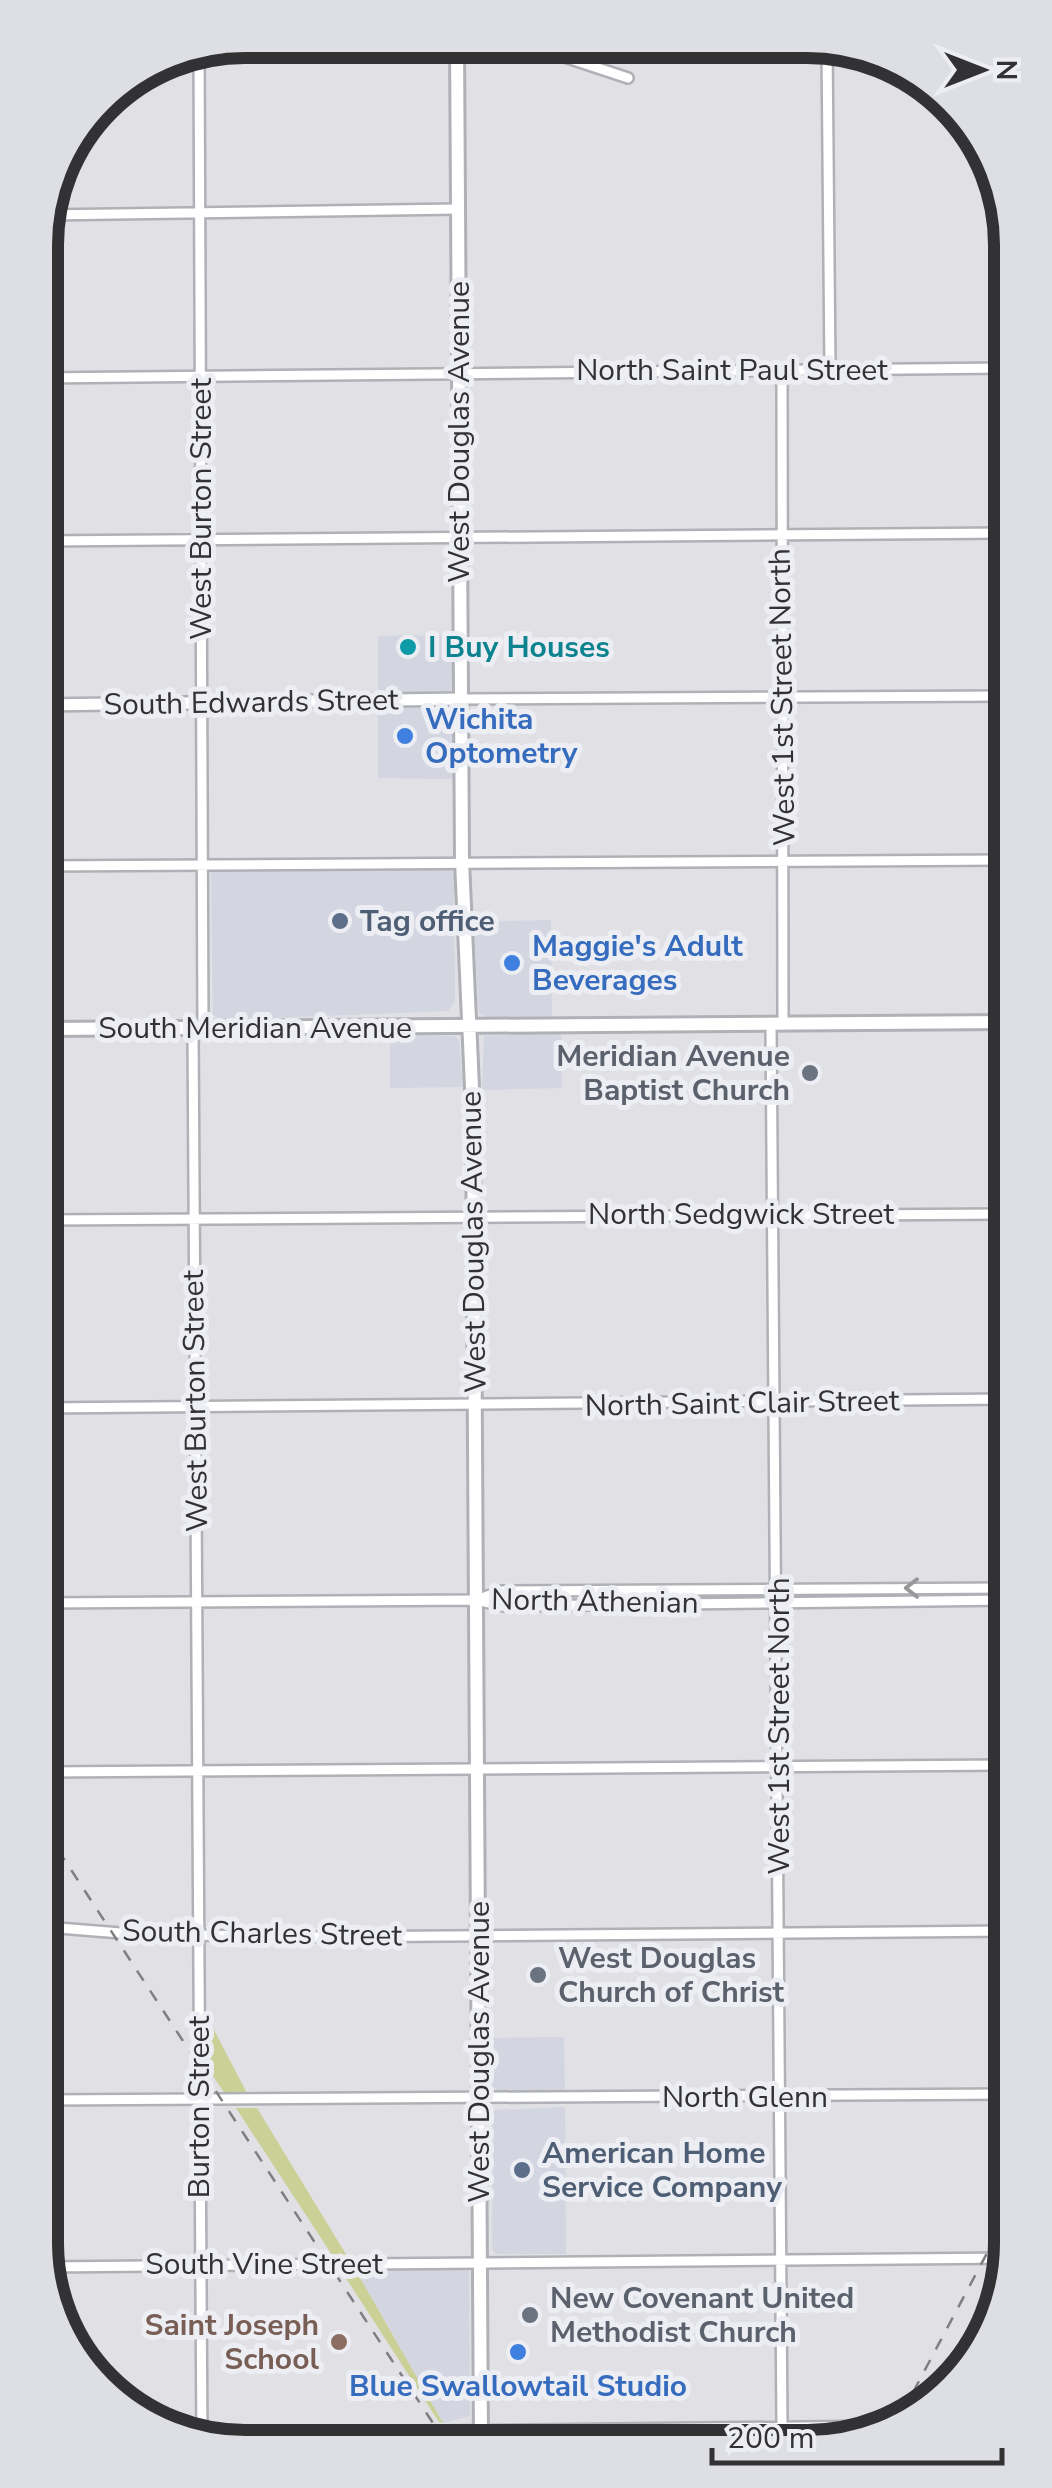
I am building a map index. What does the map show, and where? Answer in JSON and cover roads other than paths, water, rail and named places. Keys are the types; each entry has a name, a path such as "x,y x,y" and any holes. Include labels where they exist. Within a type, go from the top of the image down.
{"main road":[{"name":"West Douglas Avenue","path":"457,58 462,861 475,1406 481,2428"},
{"name":"South Meridian Avenue","path":"58,1029 995,1022"}],"street":[{"path":"565,58 628,78"},
{"path":"827,59 830,370"},
{"name":"West Burton Street","path":"197,64 202,865 192,1218 198,1772"},
{"path":"60,214 458,208"},
{"name":"North Saint Paul Street","path":"58,378 995,368"},
{"name":"West 1st Street North","path":"782,370 784,860 774,1214 782,2427"},
{"path":"58,542 995,532"},
{"path":"461,698 995,696"},
{"name":"South Edwards Street","path":"58,705 461,698"},
{"path":"58,866 995,860"},
{"name":"North Sedgwick Street","path":"58,1220 995,1214"},
{"name":"North Saint Clair Street","path":"58,1408 994,1399"},
{"name":"North Athenian","path":"476,1600 501,1590 994,1588"},
{"path":"58,1603 476,1600"},
{"name":"North Athenian","path":"476,1600 502,1606 994,1600"},
{"path":"58,1772 994,1765"},
{"name":"Burton Street","path":"198,1772 202,2425"},
{"name":"South Charles Street","path":"58,1927 198,1936 994,1931"},
{"name":"North Glenn","path":"58,2100 994,2094"},
{"name":"South Vine Street","path":"59,2267 994,2258"},
{"path":"425,2430 845,2426"}],"railway":[{"path":"58,1850 437,2430"},
{"path":"909,2400 994,2240"}],"place":[{"name":"I Buy Houses","path":"408,647"},
{"name":"Wichita Optometry","path":"405,736"},
{"name":"Tag office","path":"340,921"},
{"name":"Maggie's Adult Beverages","path":"512,963"},
{"name":"Meridian Avenue Baptist Church","path":"810,1073"},
{"name":"West Douglas Church of Christ","path":"538,1975"},
{"name":"American Home Service Company","path":"522,2170"},
{"name":"New Covenant United Methodist Church","path":"530,2315"},
{"name":"Saint Joseph School","path":"339,2342"},
{"name":"Blue Swallowtail Studio","path":"518,2352"}]}
